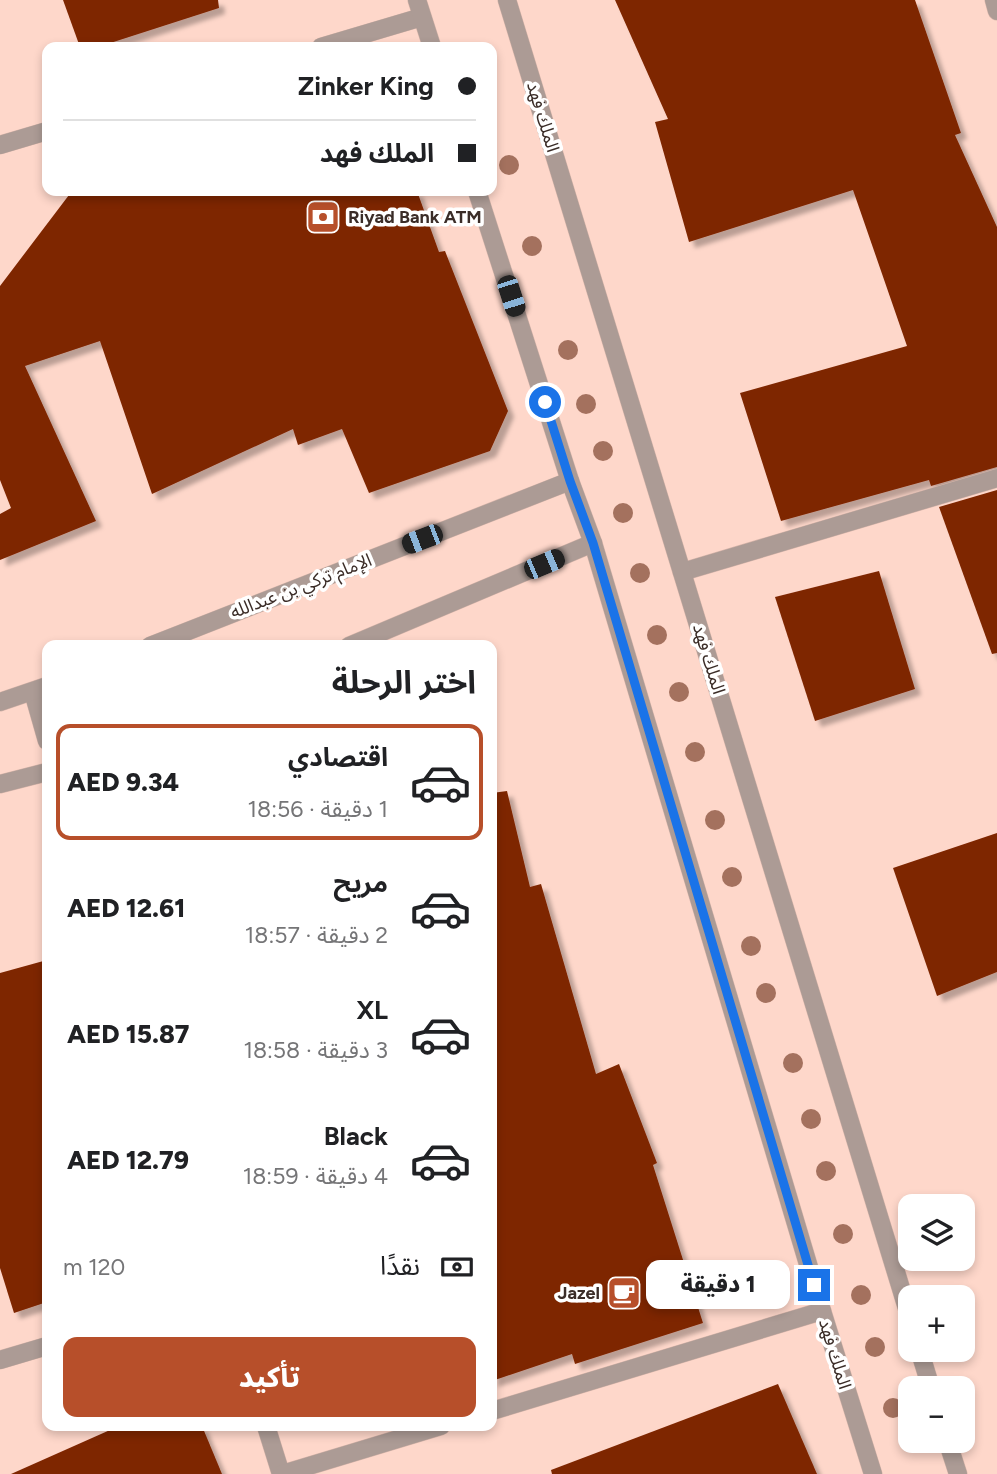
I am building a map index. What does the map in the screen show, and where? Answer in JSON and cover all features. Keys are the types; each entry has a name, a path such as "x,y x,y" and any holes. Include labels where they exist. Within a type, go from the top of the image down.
{"street":[{"name":"الملك فهد","path":"507,0 900,1285"},
{"path":"994,0 997,11"},
{"path":"334,42 419,8 430,42"},
{"path":"0,145 42,132"},
{"name":"الملك فهد","path":"479,196 570,481 593,543 873,1474"},
{"path":"682,572 997,478"},
{"name":"الإمام تركي بن عبدالله","path":"165,640 570,481"},
{"path":"363,640 593,543"},
{"path":"0,702 40,689"},
{"path":"0,784 42,773"},
{"path":"497,1409 822,1311"},
{"path":"0,1360 42,1347"},
{"path":"267,1431 282,1474 424,1431"},
{"path":"951,1453 958,1474"}],"building":[{"path":"63,0 218,0 219,8 114,42 78,42"},
{"path":"615,0 915,0 961,133 955,135 997,227 997,467 931,486 929,480 781,521 740,393 907,346 853,190 689,242 655,122 668,119"},
{"path":"68,196 419,196 439,252 445,251 508,411 490,451 369,493 342,429 298,445 293,429 152,494 100,341 25,366 96,521 0,560 0,514 11,508 0,480 0,286"},
{"path":"997,490 997,653 992,654 939,507"},
{"path":"879,571 915,689 815,721 775,597"},
{"path":"507,791 530,887 541,884 596,1074 619,1064 657,1163 653,1165 703,1323 575,1364 572,1354 497,1379 497,792"},
{"path":"997,833 997,972 937,996 893,868"},
{"path":"42,961 42,1304 14,1313 0,1268 0,973"},
{"path":"778,1384 817,1474 552,1474 551,1470"},
{"path":"108,1431 204,1431 222,1474 11,1474"}],"place":[{"name":"Riyad Bank ATM","path":"323,217"},
{"name":"Jazel","path":"624,1293"}],"route":[{"path":"545,402 593,543 814,1285"}]}
